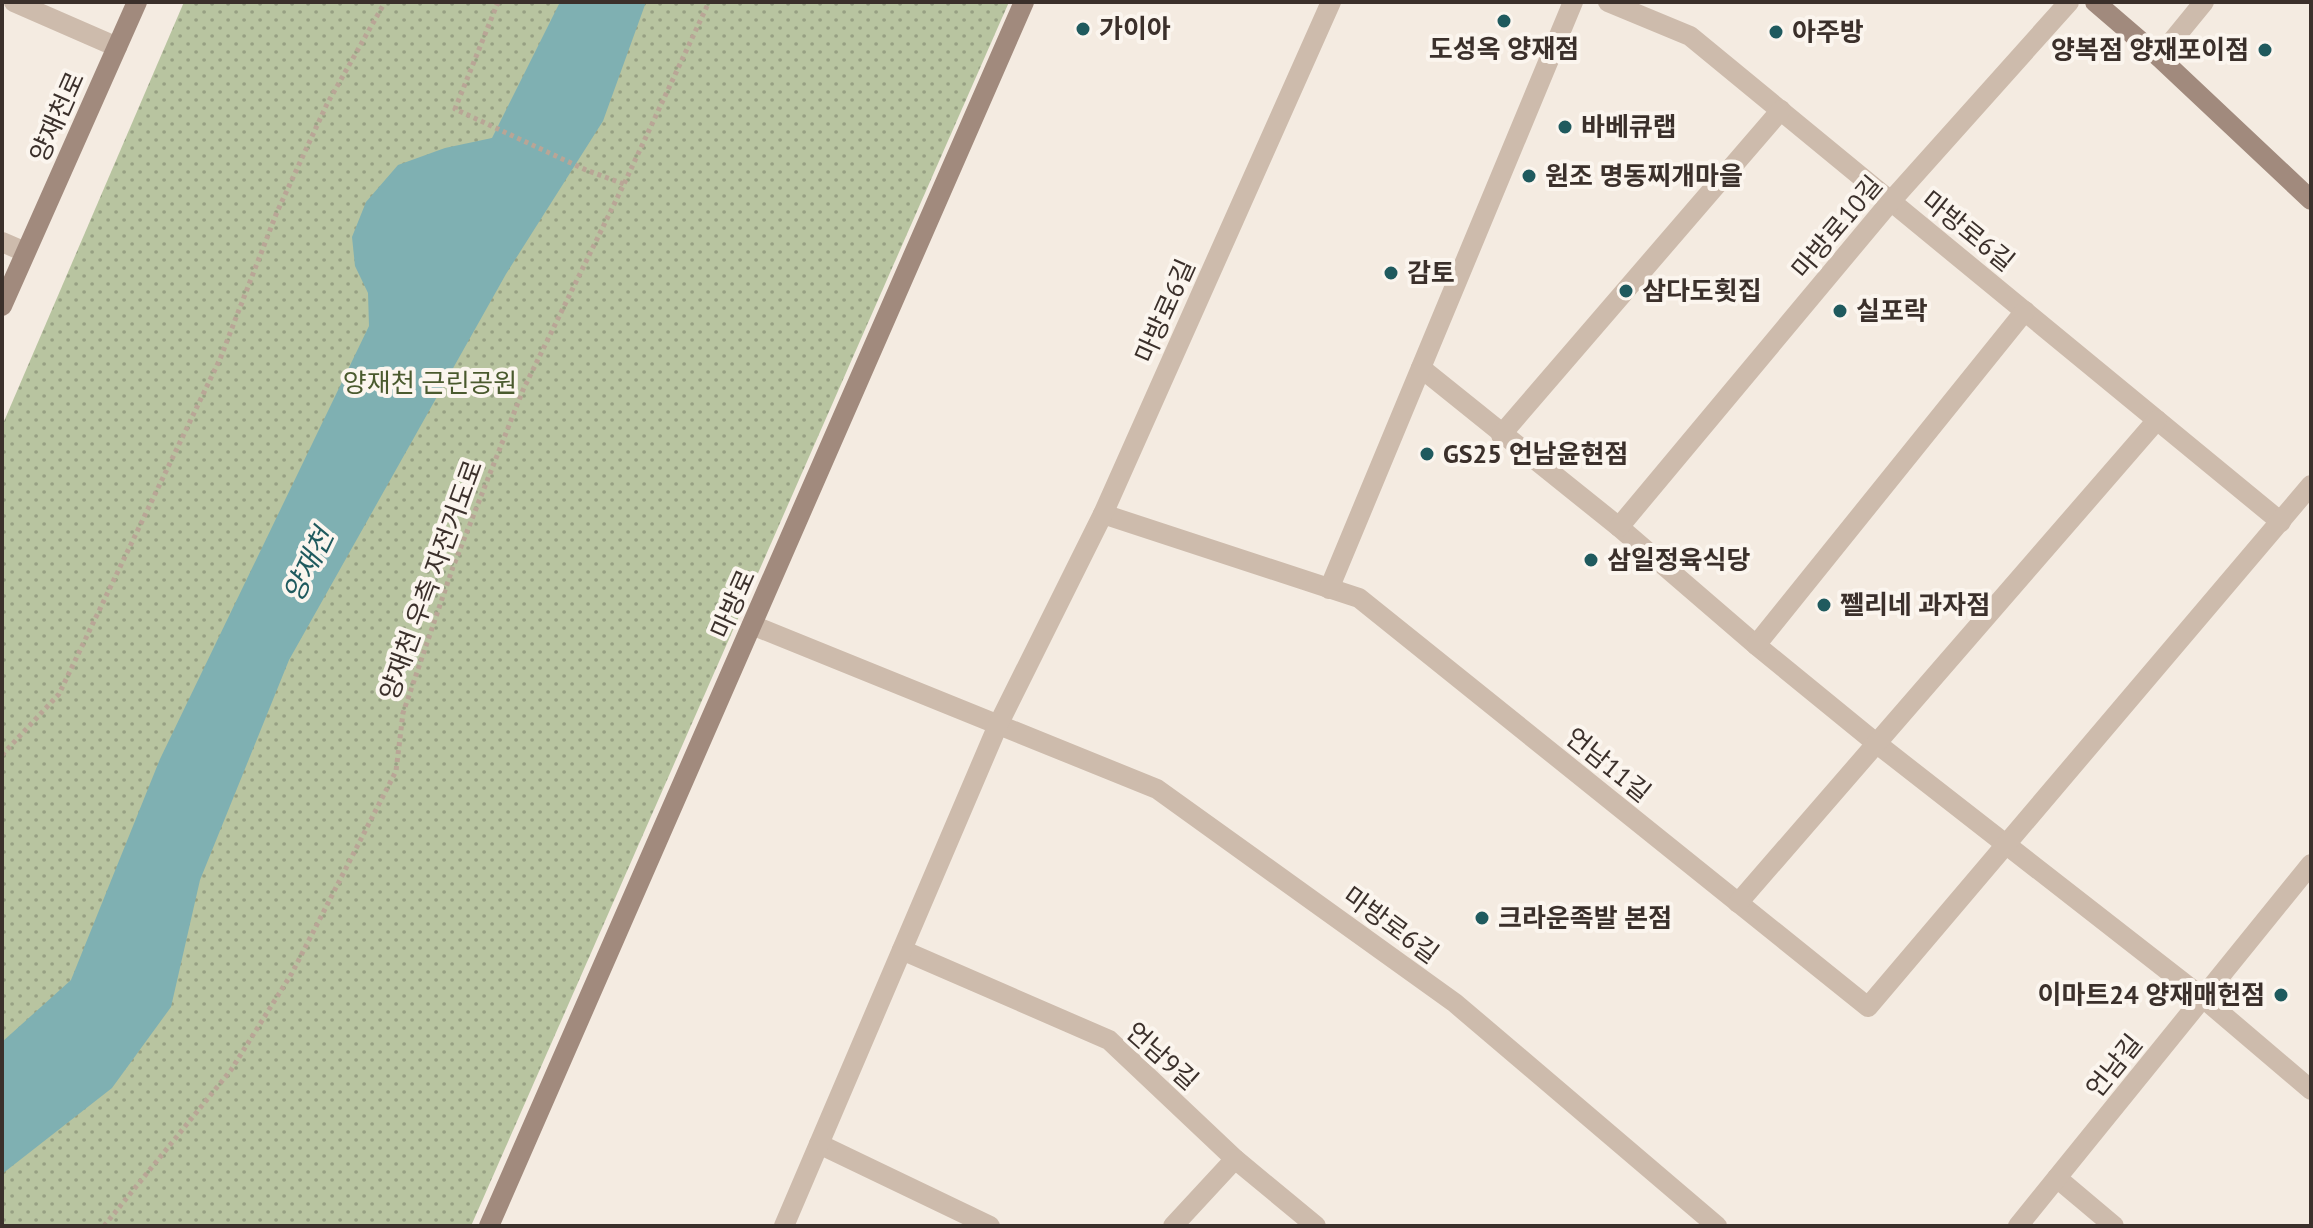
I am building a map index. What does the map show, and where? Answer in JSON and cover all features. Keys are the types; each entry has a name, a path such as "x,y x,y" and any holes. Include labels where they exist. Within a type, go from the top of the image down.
{"street":[{"path":"14,2 117,47"},
{"name":"양재천로","path":"2,306 137,2"},
{"name":"마방로","path":"489,1226 1024,2"},
{"name":"마방로6길","path":"784,1226 998,725 1103,514 1331,2"},
{"path":"1329,589 1573,2"},
{"name":"마방로6길","path":"1608,2 1690,36 2281,522"},
{"name":"마방로10길","path":"1619,527 1891,201 2069,2"},
{"path":"2095,2 2159,57 2311,200"},
{"path":"2159,57 2204,2"},
{"path":"1501,435 1781,110"},
{"path":"2,242 25,252"},
{"path":"1756,645 2025,311"},
{"path":"1421,368 1619,527 1876,743 2203,998 2311,1090"},
{"path":"1738,903 2157,420"},
{"path":"2006,844 2311,485"},
{"name":"언남11길","path":"1103,514 1359,598 1868,1007 2006,844"},
{"name":"마방로6길","path":"752,625 1157,789 1455,1003 1717,1226"},
{"name":"언남길","path":"2018,1226 2311,864"},
{"name":"언남9길","path":"902,950 1109,1040 1235,1159 1316,1226"},
{"path":"819,1144 990,1226"},
{"path":"1173,1226 1235,1159"},
{"path":"2057,1178 2114,1226"}],"path":[{"path":"2,755 59,694 220,359 277,212 327,104 385,2"},
{"path":"498,2 455,109 586,170 624,184"},
{"name":"양재천 우측 자전거도로","path":"104,1226 231,1070 292,973 396,771 403,713 459,552 523,390 709,2"}],"green space":[{"name":"양재천 근린공원","path":"184,2 1009,2 471,1226 2,1226 2,426"}],"water":[{"name":"양재천","path":"560,2 646,2 603,121 506,274 289,660 200,880 171,1007 112,1088 2,1174 2,1042 71,980 160,759 369,326 368,293 355,266 352,237 366,202 398,165 445,148 492,138"}],"place":[{"name":"도성옥 양재점","path":"1504,21"},
{"name":"가이아","path":"1083,29"},
{"name":"아주방","path":"1776,32"},
{"name":"양복점 양재포이점","path":"2265,50"},
{"name":"바베큐랩","path":"1565,127"},
{"name":"원조 명동찌개마을","path":"1529,176"},
{"name":"감토","path":"1391,273"},
{"name":"삼다도횟집","path":"1626,291"},
{"name":"실포락","path":"1840,311"},
{"name":"GS25 언남윤현점","path":"1427,454"},
{"name":"삼일정육식당","path":"1591,560"},
{"name":"쩰리네 과자점","path":"1824,605"},
{"name":"크라운족발 본점","path":"1482,918"},
{"name":"이마트24 양재매헌점","path":"2281,995"}]}
